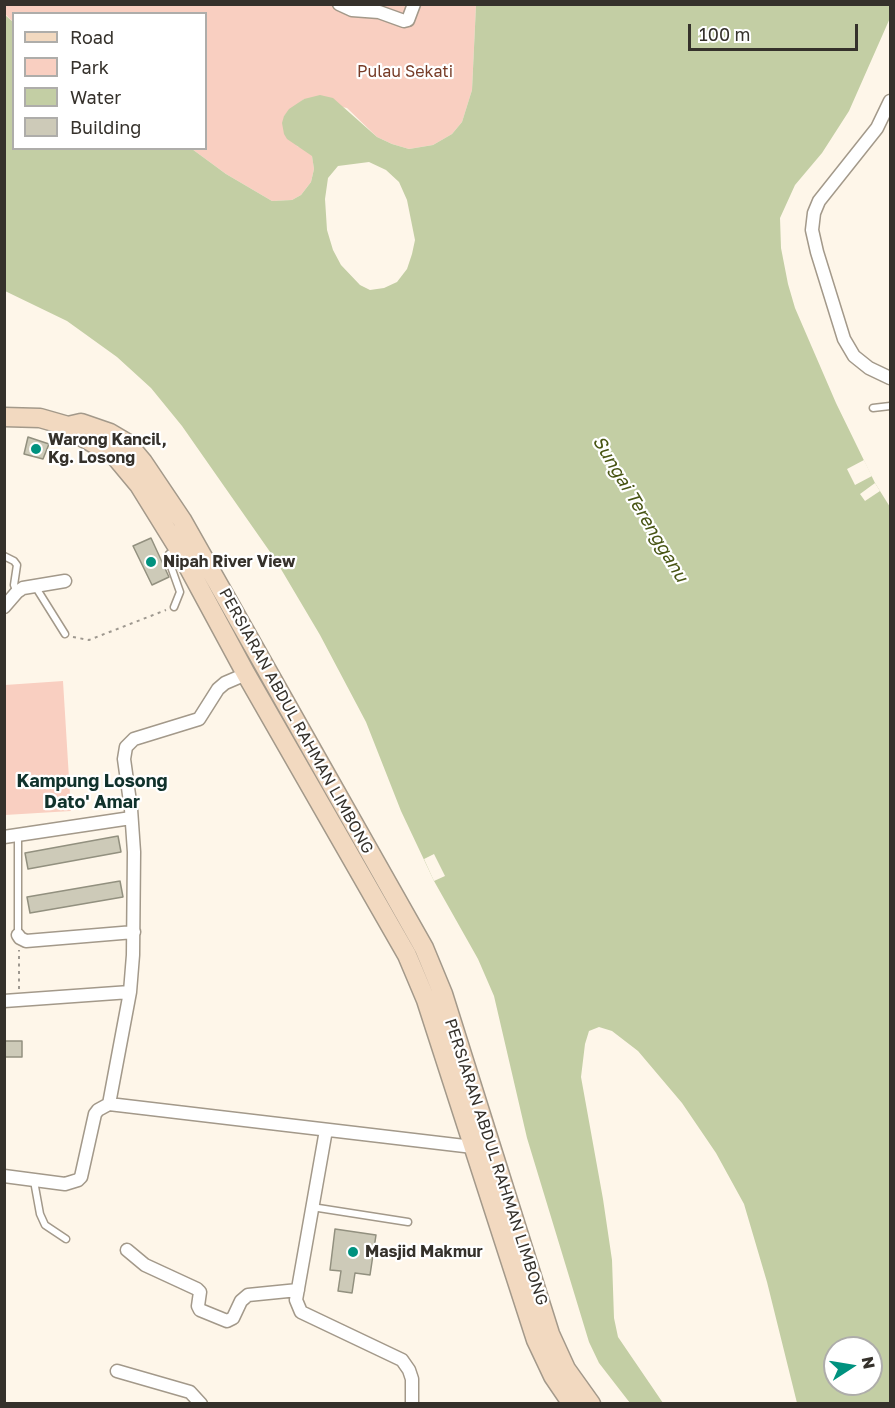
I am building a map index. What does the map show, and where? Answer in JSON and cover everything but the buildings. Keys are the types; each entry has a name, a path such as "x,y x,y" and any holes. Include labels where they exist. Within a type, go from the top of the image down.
{"street":[{"path":"339,4 352,10 380,12 404,21 408,20 414,4"},
{"path":"891,101 877,128 819,201 814,213 813,230 817,252 844,339 854,356 869,368 891,378"},
{"path":"4,417 40,418 68,426"},
{"name":"PERSIARAN ABDUL RAHMAN LIMBONG","path":"68,426 81,423 110,433 127,443 143,462 182,520 424,948 443,994 481,1144 536,1340 553,1376 572,1404"},
{"name":"PERSIARAN ABDUL RAHMAN LIMBONG","path":"68,426 77,434 114,455 139,485 178,548 246,674 407,955 481,1144 550,1334 567,1369 591,1404"},
{"path":"4,607 23,588 65,581"},
{"path":"109,1104 130,992 134,932 131,818 124,759 126,747 134,739 199,719 218,689 225,683 246,674"},
{"path":"4,837 131,818"},
{"path":"19,936 26,941 134,932"},
{"path":"4,1001 130,992"},
{"path":"4,1176 64,1184 78,1180 81,1177 95,1114 109,1104 326,1130 481,1144"},
{"path":"326,1130 296,1300 301,1312 402,1360 412,1379 412,1404"},
{"path":"127,1250 145,1265 197,1289 200,1292 198,1306 200,1310 227,1321 232,1318 241,1301 248,1295 298,1290"},
{"path":"117,1371 190,1392 201,1404"}],"lane":[{"path":"873,408 891,406"},
{"path":"174,607 180,592 169,561 169,554 178,548"},
{"path":"4,556 17,565 14,585 17,592"},
{"path":"35,586 65,634"},
{"path":"18,835 19,936"},
{"path":"34,1180 40,1214 45,1225 66,1239"},
{"path":"312,1207 408,1222"}],"path":[{"path":"65,634 89,640 174,607"},
{"path":"19,936 19,1000"}],"green space":[{"name":"Pulau Sekati","path":"5,4 476,5 472,90 462,122 452,134 433,145 409,149 377,137 347,108 304,99 284,116 297,146 312,155 314,169 311,182 301,195 292,200 272,201 226,174 193,150 207,150 207,12 12,12 12,21 5,14"},
{"path":"63,681 71,811 5,815 5,685"}],"water":[{"name":"Sungai Terengganu","path":"476,5 890,5 890,18 849,111 822,153 795,185 780,218 781,248 795,308 836,403 875,483 890,507 890,1403 797,1403 767,1282 744,1204 716,1153 682,1103 638,1051 612,1031 599,1027 589,1031 581,1077 612,1260 614,1318 618,1337 663,1403 630,1403 599,1363 589,1342 527,1138 494,996 478,959 434,881 401,811 366,722 320,635 275,559 182,426 151,388 117,357 67,321 5,291 4,14 12,21 12,150 193,150 226,174 272,201 292,200 301,195 311,182 314,169 312,156 287,139 282,123 289,109 304,99 320,95 333,98 377,137 409,149 433,145 452,134 462,122 472,90","holes":["369,162 386,170 399,182 407,200 415,240 412,254 407,269 397,282 384,288 370,290 360,285 341,265 333,250 327,230 325,199 328,178 338,166"]}],"pier":[{"path":"864,460 872,476 855,485 847,469"},
{"path":"875,483 880,491 865,501 860,494"},
{"path":"434,854 445,876 434,881 424,859"}],"place":[{"name":"Warong Kancil, Kg. Losong","path":"36,449"},
{"name":"Nipah River View","path":"151,562"},
{"name":"Masjid Makmur","path":"353,1252"}],"district":[{"name":"Kampung Losong Dato' Amar","path":"92,791"}]}
